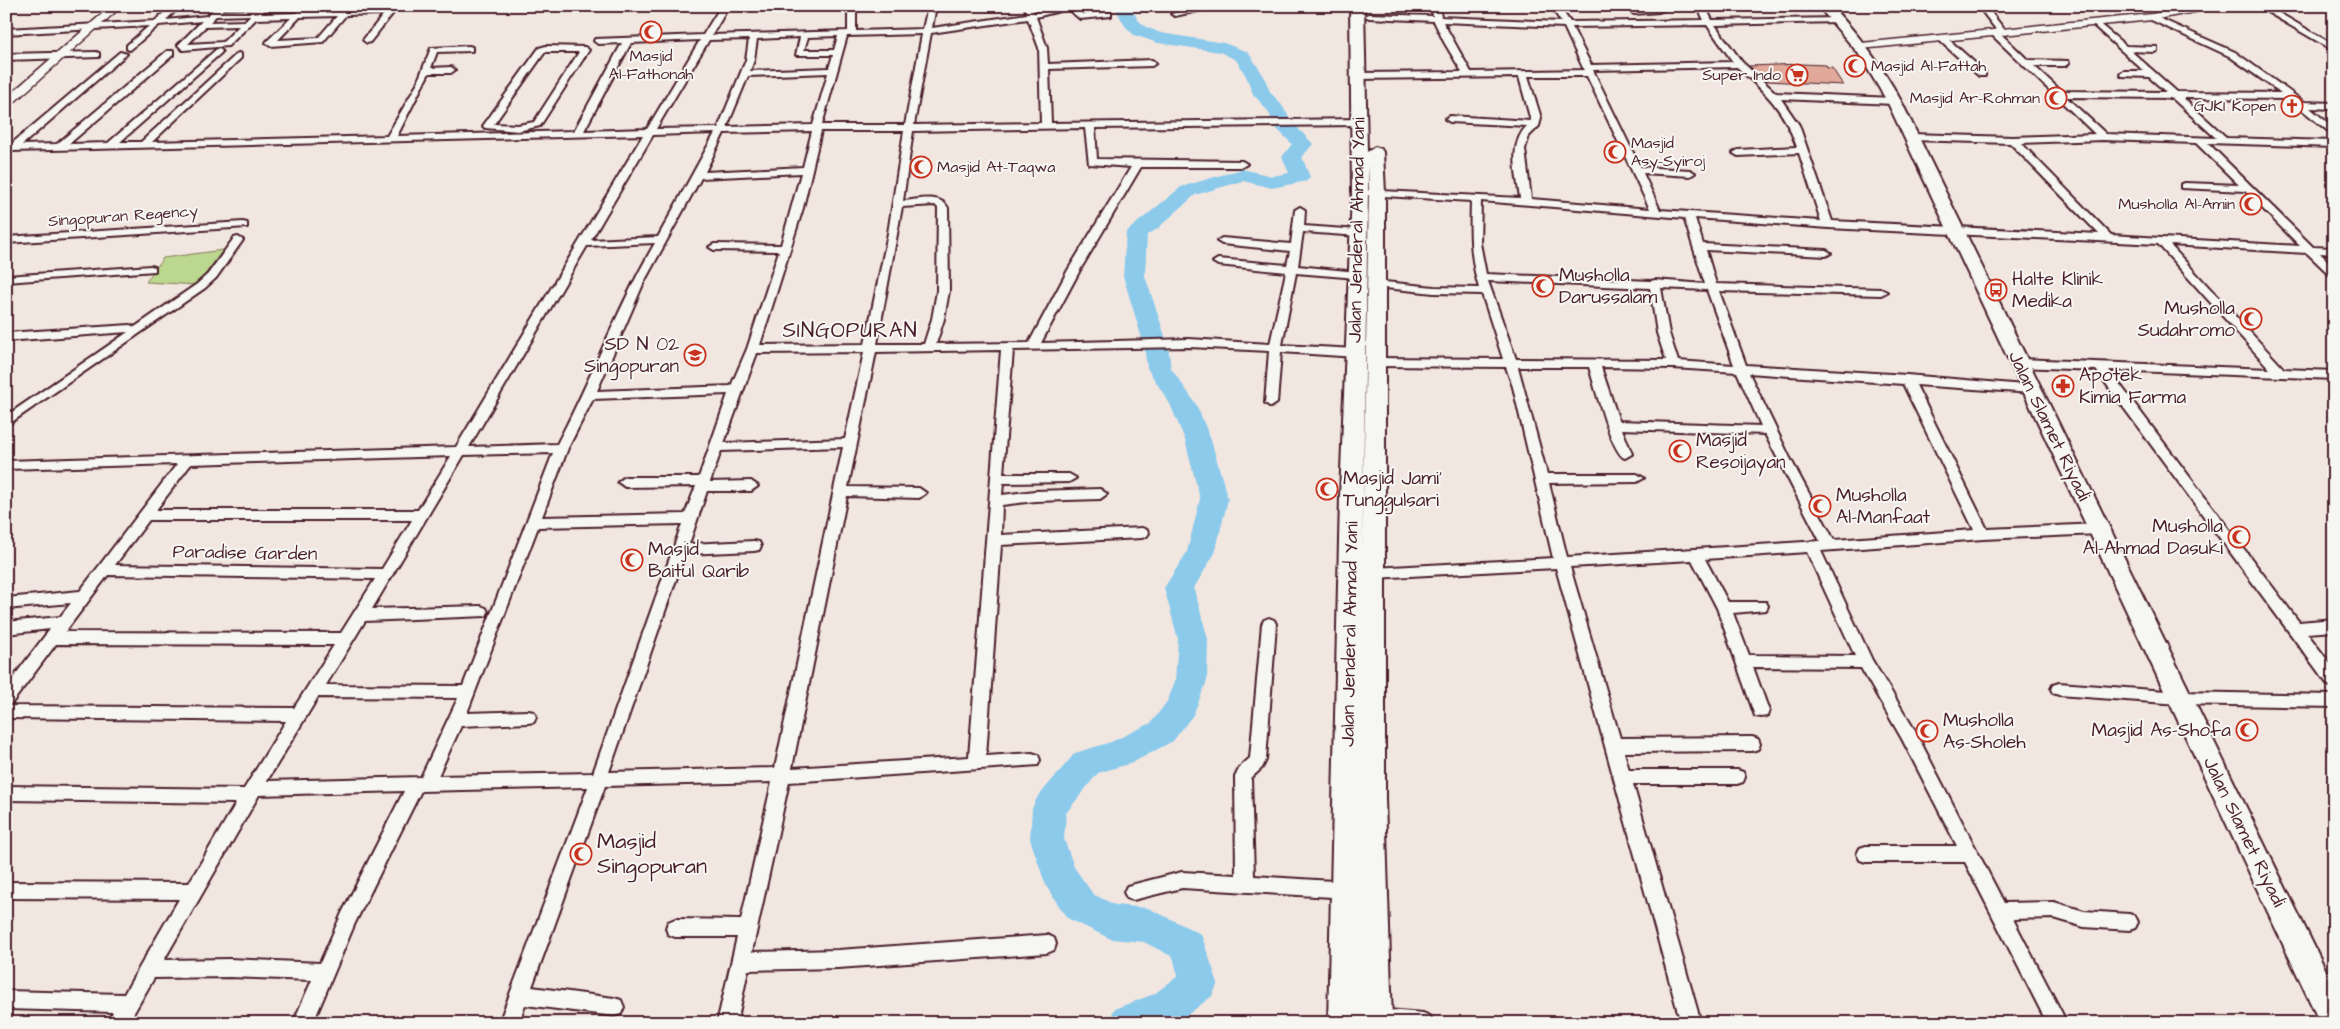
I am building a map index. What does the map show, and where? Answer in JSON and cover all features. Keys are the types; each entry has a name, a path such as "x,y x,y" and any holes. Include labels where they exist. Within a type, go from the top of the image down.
{"highway":[{"name":"Jalan Jenderal Ahmad Yani","path":"1344,1023 1346,890 1362,498 1365,357 1368,192 1364,76 1365,10"},
{"name":"Jalan Jenderal Ahmad Yani","path":"1364,76 1360,122 1368,192 1359,233 1366,280"},
{"name":"Jalan Jenderal Ahmad Yani","path":"1362,498 1374,573 1372,886 1376,1021"}],"main road":[{"name":"Jalan Slamet Riyadi","path":"1824,6 1861,46 1894,101 1954,230 2334,1020"}],"street":[{"path":"6,104 117,6"},
{"path":"130,47 176,6"},
{"path":"222,6 182,45 183,47 222,45 257,15"},
{"path":"307,6 270,43 318,42 347,9"},
{"path":"117,1023 252,792 422,515 458,451 725,6"},
{"path":"509,1023 682,548 690,519 736,390 753,348 798,208 838,52 847,34 852,6"},
{"path":"727,1023 782,774 871,346 893,233 909,128 932,6"},
{"path":"1028,6 1030,16 1042,44 1045,67 1046,126"},
{"path":"598,41 926,31 1030,16 1071,6 1080,17 1108,14"},
{"path":"1175,14 1217,6"},
{"path":"1435,6 1436,18 1443,36 1468,75"},
{"path":"1555,6 1567,25 1657,213"},
{"path":"1627,6 1634,12 1658,10 1662,9 1662,6"},
{"path":"1701,6 1709,22 1738,64 1774,96 1794,125 1828,225"},
{"path":"1982,6 1999,33 2103,138"},
{"path":"1861,46 2152,17 2211,6"},
{"path":"2261,6 2334,49"},
{"path":"6,32 94,28 257,15 298,15 347,9 392,9"},
{"path":"367,40 392,9"},
{"path":"1365,10 1436,18 1567,25 1838,20"},
{"path":"207,20 257,15"},
{"path":"2152,17 2224,49 2291,96 2334,133"},
{"path":"2096,23 2224,141"},
{"path":"805,35 799,53 838,52"},
{"path":"303,1023 370,872 421,785 469,692 535,522 561,448 589,395 627,305 660,240 698,175 720,131 750,60 753,37"},
{"path":"1943,39 1982,74"},
{"path":"577,135 628,40"},
{"path":"2124,48 2154,49"},
{"path":"390,139 426,72 434,50 469,49"},
{"path":"585,49 537,124 503,132 488,126 489,123 542,50 585,49"},
{"path":"112,145 218,52"},
{"path":"59,146 170,53"},
{"path":"9,148 123,54"},
{"path":"6,57 96,55"},
{"path":"143,145 238,56"},
{"path":"1045,67 1152,63"},
{"path":"2028,63 2065,63"},
{"path":"1364,76 1523,75 1589,70 1738,64"},
{"path":"426,72 451,70"},
{"path":"744,74 833,70"},
{"path":"2138,96 2122,76 2152,74"},
{"path":"1523,75 1536,124"},
{"path":"2061,94 2291,96"},
{"path":"1774,96 1894,101"},
{"path":"2302,105 2334,106"},
{"path":"1450,119 1536,124"},
{"path":"9,148 390,139 503,132 577,135 817,128 1360,122"},
{"path":"1526,202 1521,159 1522,140 1524,134 1536,124"},
{"path":"1090,126 1092,162 1242,164"},
{"path":"1910,137 2013,140 2103,138 2334,144"},
{"path":"2013,140 2108,238"},
{"path":"2199,140 2334,273"},
{"path":"1738,153 1804,150"},
{"path":"1034,345 1074,270 1138,164"},
{"path":"698,175 807,170"},
{"path":"1636,170 1690,174"},
{"path":"2185,186 2246,188"},
{"path":"1368,192 1476,198 1689,216 1828,225 2334,251"},
{"path":"1476,198 1475,254 1480,277 1512,363 1561,562 1614,745 1690,1023"},
{"path":"896,204 937,202 942,204 943,291 938,319 929,346"},
{"path":"1271,403 1275,348 1285,296 1293,269 1300,210"},
{"path":"1689,216 1700,247 1710,287 1741,368 1769,430 1830,546"},
{"name":"Singopuran Regency","path":"6,240 243,225"},
{"path":"1298,229 1359,233"},
{"path":"6,422 201,286 212,276 238,240"},
{"path":"584,243 660,240"},
{"path":"1222,241 1296,248"},
{"path":"2161,241 2280,372"},
{"path":"714,247 786,248"},
{"path":"1700,247 1826,253"},
{"path":"1218,262 1293,269 1434,290 1486,291"},
{"path":"6,279 151,269"},
{"path":"1480,277 1881,292"},
{"path":"1656,283 1663,333 1673,364"},
{"path":"6,337 130,328"},
{"path":"753,348 1136,345 1172,343 1275,348 1365,357 1512,363 1673,364 2032,389"},
{"path":"977,763 1007,346"},
{"path":"1594,363 1625,454"},
{"path":"2019,363 2334,375"},
{"path":"2100,366 2334,681"},
{"path":"1907,379 1983,534"},
{"path":"589,395 736,390"},
{"path":"1614,425 1769,430"},
{"path":"716,447 851,443"},
{"path":"6,466 561,448"},
{"path":"6,700 187,460"},
{"path":"996,479 1069,478"},
{"path":"1542,479 1636,478"},
{"path":"625,482 751,486"},
{"path":"841,491 919,493"},
{"path":"995,501 1035,496 1100,494"},
{"path":"144,515 422,515"},
{"path":"535,522 690,519"},
{"path":"1374,573 1696,555 1983,534 2099,529"},
{"path":"994,540 1142,533"},
{"path":"682,548 754,546"},
{"path":"1812,547 1865,662 1908,734 2057,1023"},
{"path":"1696,555 1724,608 1761,711"},
{"name":"Paradise Garden","path":"103,570 386,574"},
{"path":"6,604 84,596"},
{"path":"1724,608 1761,606"},
{"path":"362,614 481,612"},
{"path":"6,628 65,622"},
{"path":"1245,884 1243,777 1245,772 1256,766 1258,760 1269,624"},
{"path":"2296,628 2334,625"},
{"path":"53,638 346,640"},
{"path":"1742,661 1865,662"},
{"path":"2059,689 2179,698 2334,701"},
{"path":"315,691 469,692"},
{"path":"6,712 299,715"},
{"path":"456,720 528,716"},
{"path":"1614,745 1752,744"},
{"path":"6,793 252,792 599,778 819,774 1032,760"},
{"path":"1623,778 1737,778"},
{"path":"1866,854 1970,854"},
{"path":"1133,892 1182,880 1346,890 1372,886"},
{"path":"6,890 193,891"},
{"path":"1999,911 2063,911 2084,919 2129,922"},
{"path":"675,928 747,929"},
{"path":"740,961 848,958 1048,944"},
{"path":"148,969 230,968 325,972"},
{"path":"520,995 614,1007"},
{"path":"6,1000 128,1003"},
{"path":"1376,1021 1423,1023"}],"green space":[{"path":"223,250 197,285 146,282 163,258"}],"building":[{"name":"Super Indo","path":"1826,65 1827,68 1832,68 1843,85 1766,81 1749,66"}],"waterway":[{"path":"1122,6 1131,23 1140,31 1158,38 1224,48 1242,56 1255,76 1262,94 1275,108 1284,125 1303,144 1292,157 1300,177 1272,182 1242,175 1188,191 1150,225 1137,232 1134,276 1156,345 1159,368 1183,404 1198,440 1214,499 1201,553 1179,588 1193,639 1191,681 1182,706 1162,732 1120,753 1087,763 1049,808 1047,839 1059,875 1080,906 1111,922 1148,925 1188,946 1199,983 1167,1008 1128,1023"}],"place":[{"name":"Masjid Al-Fathonah","path":"651,32"},
{"name":"Masjid Al-Fattah","path":"1855,66"},
{"name":"Super Indo","path":"1797,75"},
{"name":"Masjid Ar-Rohman","path":"2056,98"},
{"name":"GJKI Kopen","path":"2292,106"},
{"name":"Masjid Asy-Syiroj","path":"1615,152"},
{"name":"Masjid At-Taqwa","path":"921,167"},
{"name":"Musholla Al-Amin","path":"2251,204"},
{"name":"Musholla Darussalam","path":"1543,286"},
{"name":"Halte Klinik Medika","path":"1996,290"},
{"name":"Musholla Sudahromo","path":"2251,319"},
{"name":"SD N 02 Singopuran","path":"695,355"},
{"name":"Apotek Kimia Farma","path":"2063,386"},
{"name":"Masjid Resoijayan","path":"1680,451"},
{"name":"Masjid Jami' Tunggulsari","path":"1327,489"},
{"name":"Musholla Al-Manfaat","path":"1820,506"},
{"name":"Musholla Al-Ahmad Dasuki","path":"2239,537"},
{"name":"Masjid Baitul Qarib","path":"632,560"},
{"name":"Masjid As-Shofa","path":"2247,730"},
{"name":"Musholla As-Sholeh","path":"1927,731"},
{"name":"Masjid Singopuran","path":"581,854"}],"district":[{"name":"SINGOPURAN","path":"850,330"}]}
